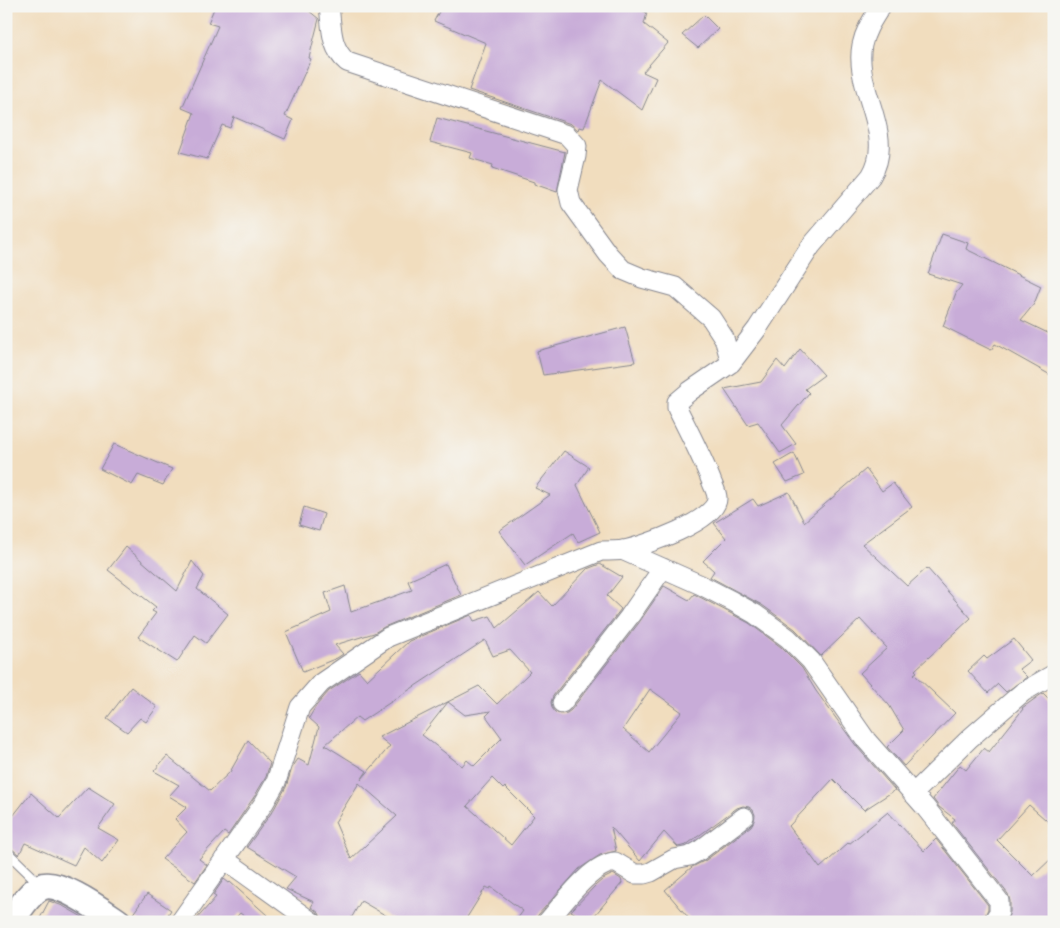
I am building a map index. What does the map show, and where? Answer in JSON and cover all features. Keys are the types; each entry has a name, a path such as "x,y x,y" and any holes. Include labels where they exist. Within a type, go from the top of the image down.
{"street":[{"path":"329,6 334,45 347,62 567,135 572,139 578,146 568,190 571,203 608,254 623,270 642,278 675,287 711,318 724,338 731,363"},
{"path":"180,922 264,803 276,782 300,707 321,683 388,637 601,551 622,550 652,542 703,518 715,506 717,500 715,491 677,405 681,397 731,363 758,329 811,246 866,182 877,166 881,140 862,77 861,60 862,45 866,31 881,6"},
{"path":"622,550 702,586 755,614 788,638 811,661 866,740 925,807 999,901 999,912 993,922"},
{"path":"562,704 629,617 663,568"},
{"path":"913,794 970,738 1023,692 1054,674"},
{"path":"547,922 588,877 602,865 615,862 636,874 644,874 674,859 690,856 699,851 744,817"},
{"path":"224,859 312,922"},
{"path":"10,922 32,894 42,886 60,888 118,922"}],"lane":[{"path":"6,851 28,870 42,886"}],"building":[{"path":"215,6 303,6 319,19 309,58 311,59 285,116 293,120 285,139 234,117 230,128 222,125 207,159 180,152 194,113 182,108 218,26 208,23"},
{"path":"442,6 634,6 647,13 644,24 668,43 643,72 656,78 642,110 602,80 584,128 579,127 578,130 571,124 469,90 486,43 434,21"},
{"path":"704,15 718,29 698,48 682,35"},
{"path":"437,118 565,152 557,192 492,168 493,165 470,158 472,153 430,142"},
{"path":"942,234 968,243 966,249 1041,286 1034,304 1021,320 1054,336 1054,377 995,344 991,350 943,326 956,293 962,285 928,274"},
{"path":"625,327 635,362 543,375 537,351"},
{"path":"800,349 824,375 805,389 809,393 782,425 796,444 780,453 758,422 748,425 724,389 761,382 777,360 785,369"},
{"path":"114,444 172,469 163,485 138,475 132,485 100,469"},
{"path":"564,451 589,467 577,485 600,532 578,542 573,533 525,565 499,531 550,495 535,488"},
{"path":"794,453 804,475 787,482 775,464"},
{"path":"866,469 882,491 893,483 912,507 862,544 907,586 927,568 971,618 915,670 917,672 914,674 955,713 904,766 887,747 904,730 889,705 860,673 887,648 860,619 821,656 795,629 762,605 710,577 714,571 703,561 726,538 714,523 753,499 758,506 789,492 804,522"},
{"path":"304,507 324,514 319,531 299,525"},
{"path":"126,547 177,591 192,561 204,576 197,589 228,614 206,643 195,635 177,662 138,637 156,613 152,611 156,607 108,570"},
{"path":"446,564 461,595 374,633 335,645 343,654 303,672 286,632 331,612 325,593 345,586 351,612 412,590 408,581"},
{"path":"600,564 622,577 607,596 621,609 553,696 551,702 555,712 561,714 571,710 638,624 664,586 689,600 694,594 749,623 781,647 802,668 816,691 857,747 895,790 864,810 833,779 789,826 820,868 888,812 924,851 936,839 988,905 982,922 692,922 665,890 692,867 706,860 751,826 755,815 753,810 743,806 737,808 686,845 678,847 664,832 640,861 611,827 616,851 600,855 579,869 538,915 536,922 515,922 523,911 491,887 490,889 486,887 464,922 397,922 361,901 349,922 323,922 319,913 311,907 314,902 286,889 296,877 247,847 274,809 286,787 292,768 298,759 309,765 319,727 309,718 316,706 329,691 359,671 367,680 409,641 471,615 474,621 490,616 497,628 539,592 552,606 587,569","holes":["485,640 493,656 510,650 530,672 497,704 479,686 379,737 390,746 361,780 367,771 325,745 357,717 362,721","650,689 682,712 649,752 623,729","448,702 465,715 491,711 486,716 502,738 474,766 467,760 462,766 422,735","492,778 503,789 505,787 534,816 511,845 467,806","359,783 397,816 351,859 335,822"]},
{"path":"1014,639 1031,660 1019,669 1027,677 1006,692 998,684 988,693 968,671 984,656 987,659"},
{"path":"131,687 157,707 146,722 140,718 127,732 107,718"},
{"path":"1043,693 1054,704 1054,827 1029,805 997,840 1033,876 1054,856 1054,922 1006,922 1010,912 1008,894 952,823 955,819 939,807 933,799 960,765 966,770 984,748 989,752 1022,708"},
{"path":"248,740 270,763 266,777 228,835 224,832 199,859 207,865 195,882 162,859 187,832 175,819 187,807 169,796 179,785 154,771 167,756 210,791 230,772"},
{"path":"88,787 115,804 98,828 119,840 102,863 84,847 74,865 25,843 19,855 6,845 6,825 31,793 59,818"},
{"path":"613,874 621,879 622,883 589,922 571,911 595,886"},
{"path":"224,879 230,882 267,915 262,922 252,922 240,913 232,922 194,922 216,897 213,895"},
{"path":"147,894 171,910 163,922 142,922 132,915"},
{"path":"49,901 63,906 91,922 38,922"}]}
